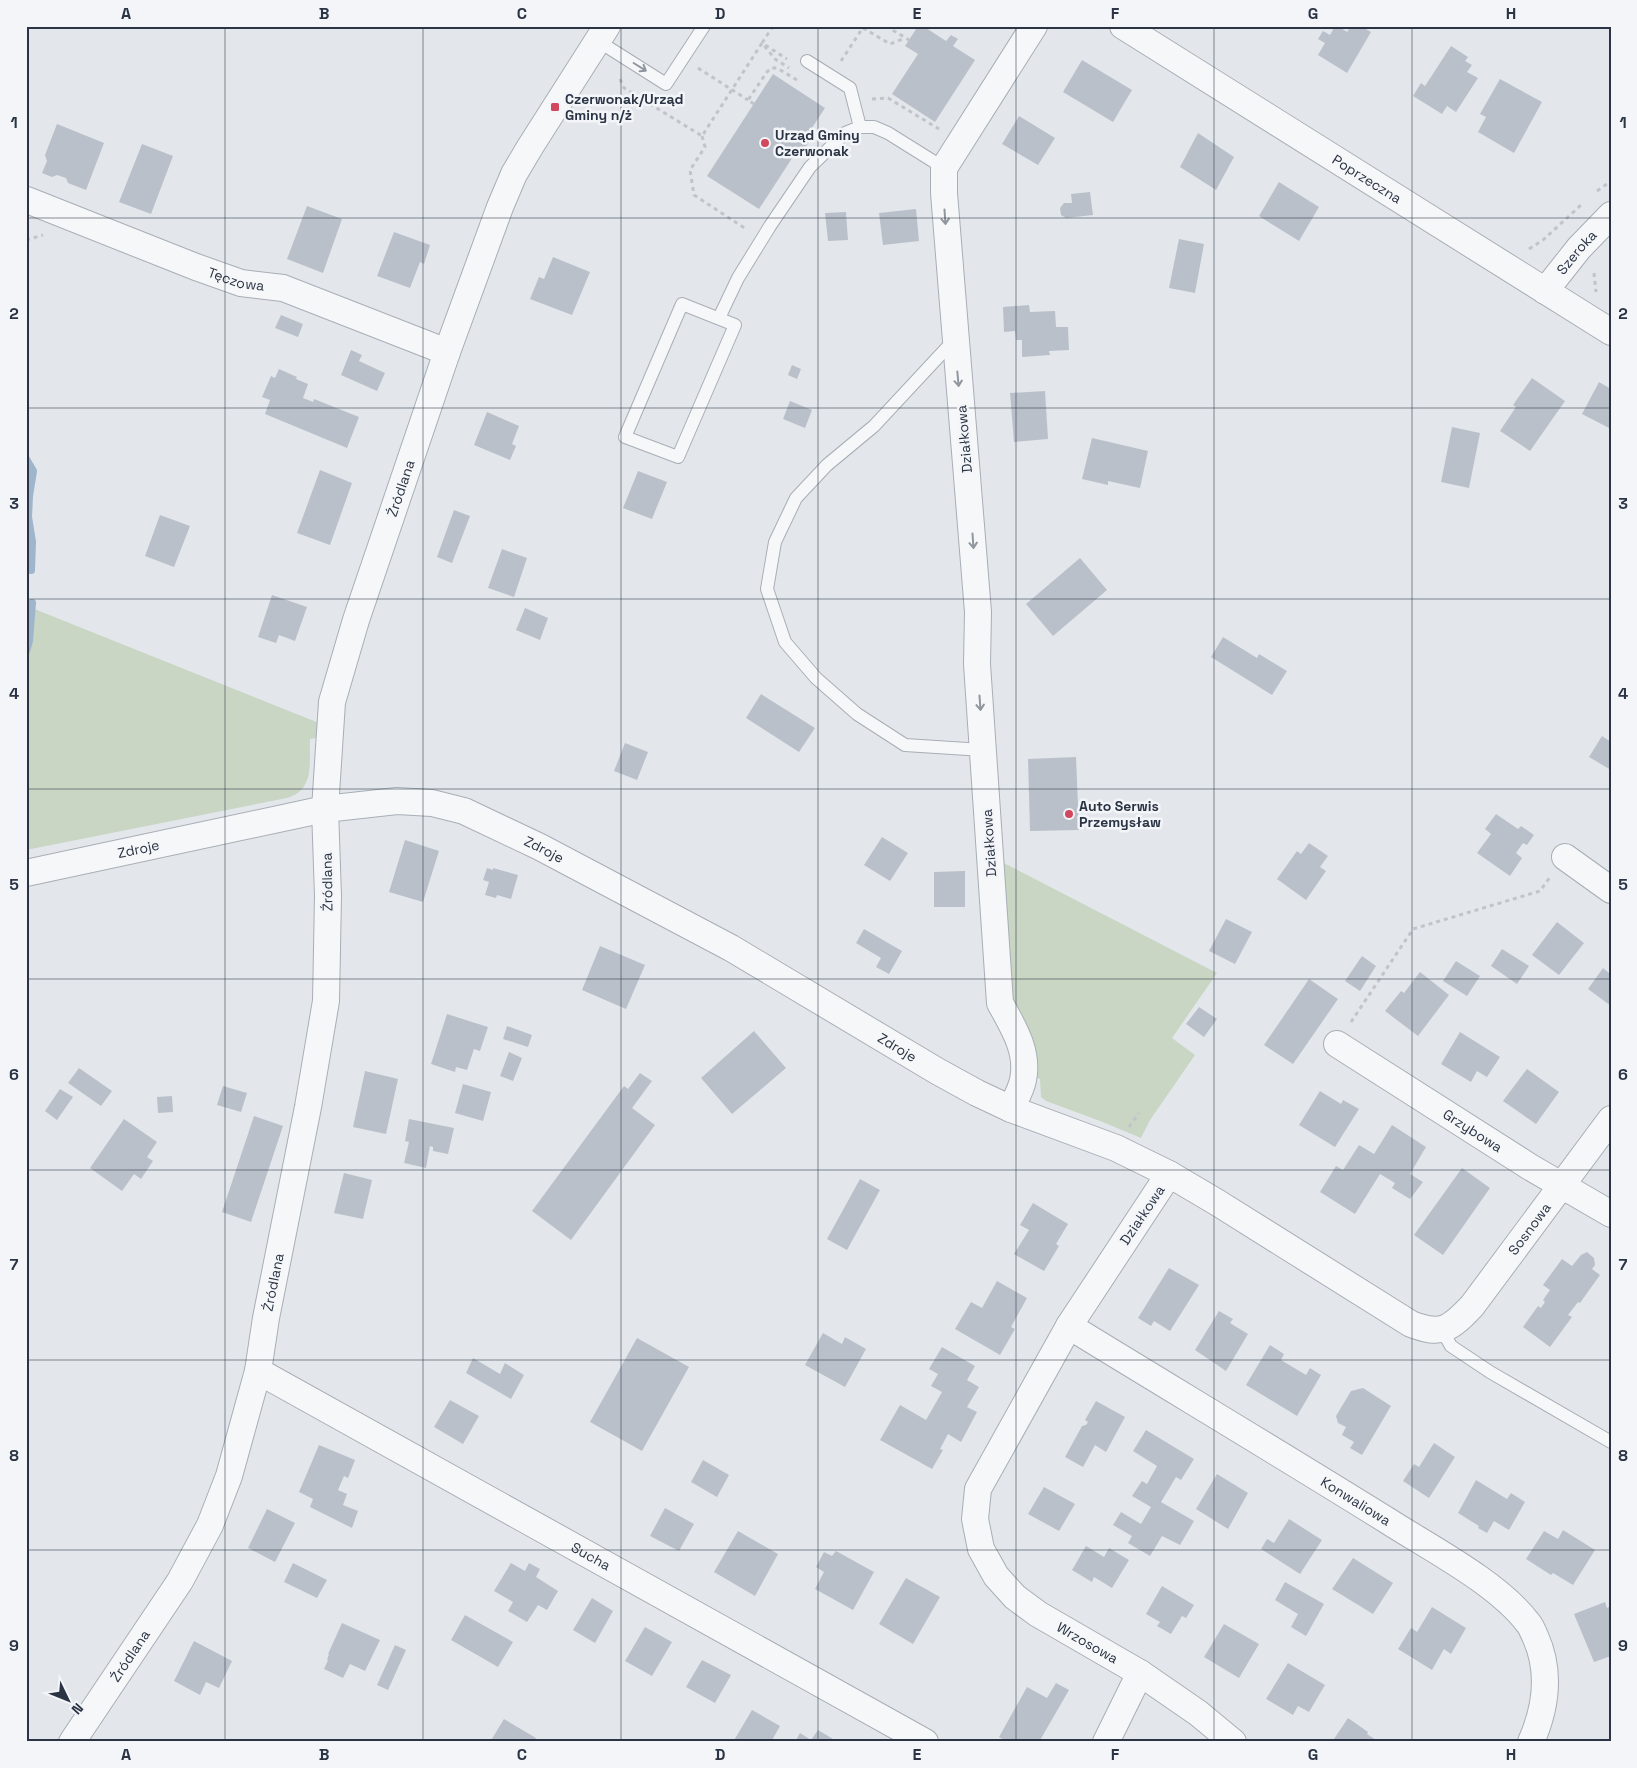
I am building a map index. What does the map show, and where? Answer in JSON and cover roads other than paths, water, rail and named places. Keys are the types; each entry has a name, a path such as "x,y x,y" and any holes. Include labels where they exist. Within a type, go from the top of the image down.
{"street":[{"name":"Poprzeczna","path":"1122,26 1611,332"},
{"path":"944,168 961,143 1027,29"},
{"name":"Źródlana","path":"72,1742 175,1589 210,1525 229,1476 258,1371 266,1318 308,1107 326,1002 328,896 325,809 332,702 356,620 447,352 500,207 514,174 603,34"},
{"name":"Działkowa","path":"944,168 944,193 976,593 977,664 1000,1003 1023,1050 1025,1064 1023,1081 1011,1109 1116,1148 1169,1174 1069,1326 978,1489 975,1519"},
{"name":"Tęczowa","path":"27,200 196,268 241,283 283,288 447,352"},
{"name":"Szeroka","path":"1545,291 1579,248 1611,215"},
{"name":"Zdroje","path":"26,873 325,809 397,801 432,803 464,811 499,826 731,948 937,1071 1011,1109"},
{"path":"1565,856 1611,890"},
{"name":"Grzybowa","path":"1337,1044 1530,1167 1611,1214"},
{"name":"Sosnowa","path":"1442,1330 1455,1323 1472,1306 1611,1119"},
{"path":"1169,1174 1411,1324 1427,1330 1442,1330"},
{"name":"Konwaliowa","path":"1069,1326 1466,1570 1514,1608 1529,1624 1539,1645 1544,1667 1546,1685 1544,1706 1531,1742"},
{"name":"Sucha","path":"258,1371 925,1742"},
{"name":"Wrzosowa","path":"975,1519 981,1549 996,1576 1015,1596 1038,1614 1140,1673 1198,1713 1233,1742"},
{"path":"1106,1742 1140,1673"}],"lane":[{"path":"603,34 666,84 704,26"},
{"path":"807,61 850,88 860,127"},
{"path":"719,318 738,278 810,167 845,133 860,127 874,127 888,133 944,168"},
{"path":"682,304 719,318 735,325 678,458 625,437 682,304"},
{"path":"955,339 874,426 827,464 796,498 775,542 767,589 786,642 816,678 857,714 905,745 983,750"},
{"path":"1442,1330 1451,1346 1490,1372 1611,1442"}],"waterway":[{"path":"26,459 33,471 28,517 32,542 31,570"},
{"path":"26,651 29,641 32,603"}],"place":[{"name":"Czerwonak/Urząd Gminy n/ż","path":"555,107"},
{"name":"Urząd Gminy Czerwonak","path":"765,143"},
{"name":"Auto Serwis Przemysław","path":"1069,814"}]}
